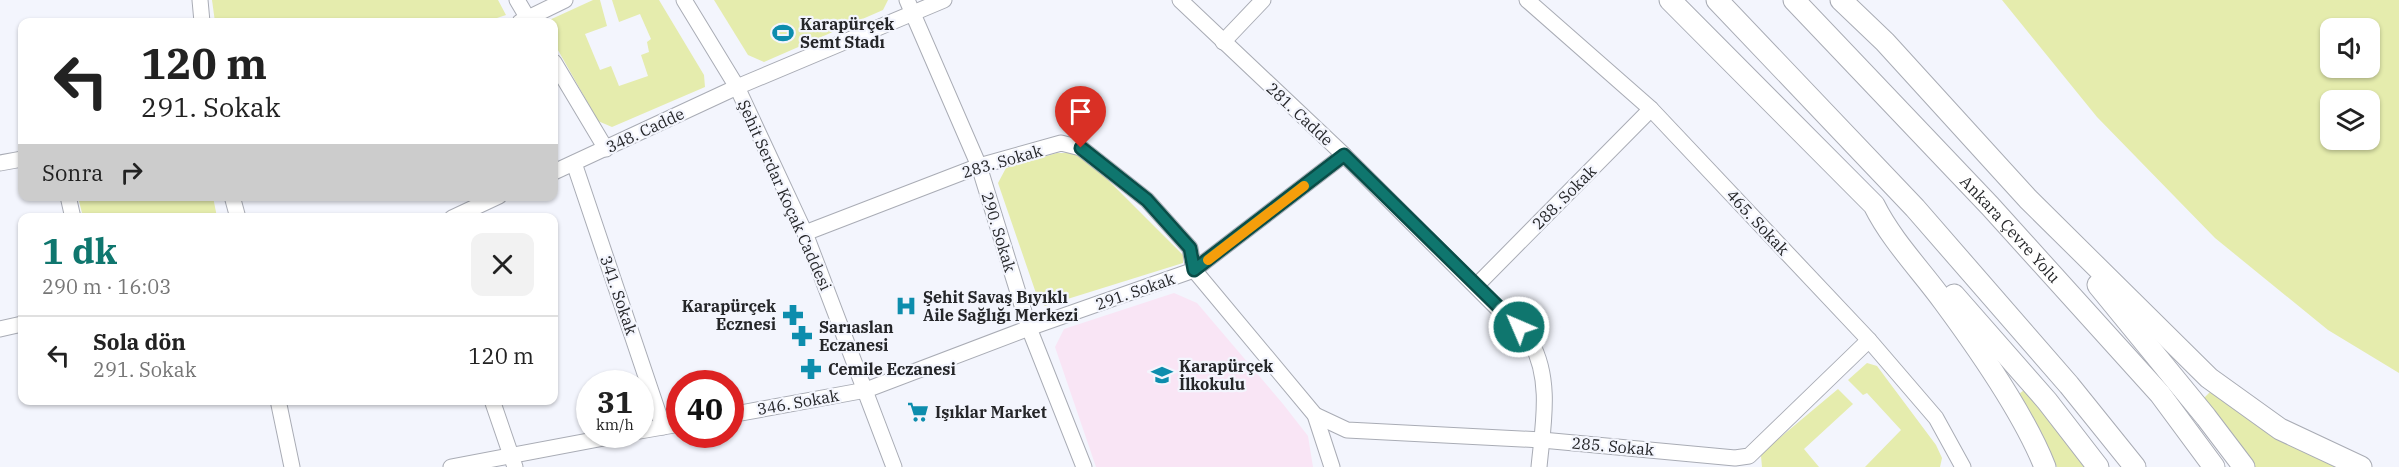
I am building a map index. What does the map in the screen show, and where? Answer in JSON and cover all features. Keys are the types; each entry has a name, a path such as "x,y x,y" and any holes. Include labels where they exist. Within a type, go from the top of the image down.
{"highway":[{"path":"1670,0 1874,205 2047,401 2098,467"},
{"path":"1717,0 1915,208 2069,385 2135,467"},
{"name":"Ankara Çevre Yolu","path":"1794,0 1990,206 2160,394 2214,467"},
{"path":"1841,0 1885,42 2028,199 2209,378 2280,429 2361,467"},
{"path":"2028,199 2244,467"},
{"path":"1874,205 1886,229 1944,301 2000,383 2046,467"}],"street":[{"path":"200,0 202,18"},
{"path":"517,0 525,18"},
{"path":"532,18 566,0"},
{"name":"Şehit Serdar Koçak Caddesi","path":"684,0 737,87 806,233 894,467"},
{"path":"737,87 910,6 944,0"},
{"name":"281. Cadde","path":"1180,0 1344,155 1519,327 1538,354 1543,368 1542,440 1539,467"},
{"path":"1223,42 1263,0"},
{"name":"465. Sokak","path":"1527,0 1651,109 1869,340 1936,418 1963,467"},
{"name":"290. Sokak","path":"910,6 979,166 1029,328 1084,467"},
{"path":"558,69 606,148"},
{"name":"348. Cadde","path":"558,170 737,87"},
{"name":"288. Sokak","path":"1477,285 1651,109"},
{"name":"283. Sokak","path":"806,233 979,166 1061,143 1081,148 1147,200 1190,248 1194,270 1314,415 1332,465"},
{"name":"291. Sokak","path":"866,390 1029,328 1194,270 1344,155"},
{"path":"0,163 18,160"},
{"name":"341. Sokak","path":"574,163 663,427"},
{"path":"463,213 488,201"},
{"path":"0,329 18,325"},
{"name":"285. Sokak","path":"1314,415 1347,430 1542,440 1750,461 1869,340"},
{"name":"346. Sokak","path":"744,412 866,390"},
{"path":"279,405 292,467"},
{"path":"494,405 513,461"},
{"path":"654,429 666,426"},
{"path":"1332,465 1336,448 1347,430"},
{"path":"452,467 513,461 576,446"}],"shaded area":[{"name":"Karapürçek İlkokulu","path":"1174,293 1197,303 1283,404 1308,436 1313,467 1096,467 1055,347 1064,329"}],"green space":[{"path":"212,0 498,0 506,15 497,18 214,18"},
{"path":"593,0 600,0 607,26 585,34 600,70 611,66 619,86 648,76 641,55 649,52 647,42 651,39 640,14 619,22 612,0 659,0 704,75 705,87 612,127 598,121 558,50 558,18 554,18"},
{"name":"Karapürçek Semt Stadı","path":"714,0 888,0 883,10 764,62 748,55"},
{"path":"2002,0 2399,0 2399,373 2328,330 2215,238 2097,117"},
{"path":"1057,153 1070,153 1088,160 1183,255 1183,263 1045,306 1038,299 998,183 1006,168"},
{"path":"79,201 214,201 216,213 82,213"},
{"path":"1867,363 1877,366 1936,445 1942,458 1940,467 1865,467 1901,430 1867,393 1863,395 1848,380"},
{"path":"2029,386 2090,467 2057,467 2019,394"},
{"path":"2214,388 2344,467 2251,467 2202,400"},
{"path":"1838,389 1853,404 1804,449 1819,467 1762,467 1761,456 1765,450"}],"slow traffic":[{"path":"1208,260 1304,186"}],"place":[{"name":"Karapürçek Semt Stadı","path":"783,33"},
{"name":"Şehit Savaş Bıyıklı Aile Sağlığı Merkezi","path":"906,306"},
{"name":"Karapürçek Ecznesi","path":"793,315"},
{"name":"Sarıaslan Eczanesi","path":"802,336"},
{"name":"Cemile Eczanesi","path":"811,369"},
{"name":"Karapürçek İlkokulu","path":"1162,375"},
{"name":"Işıklar Market","path":"918,412"}],"route":[{"path":"1081,148 1114,171 1147,200 1190,248 1194,270 1344,155 1519,327"}]}
